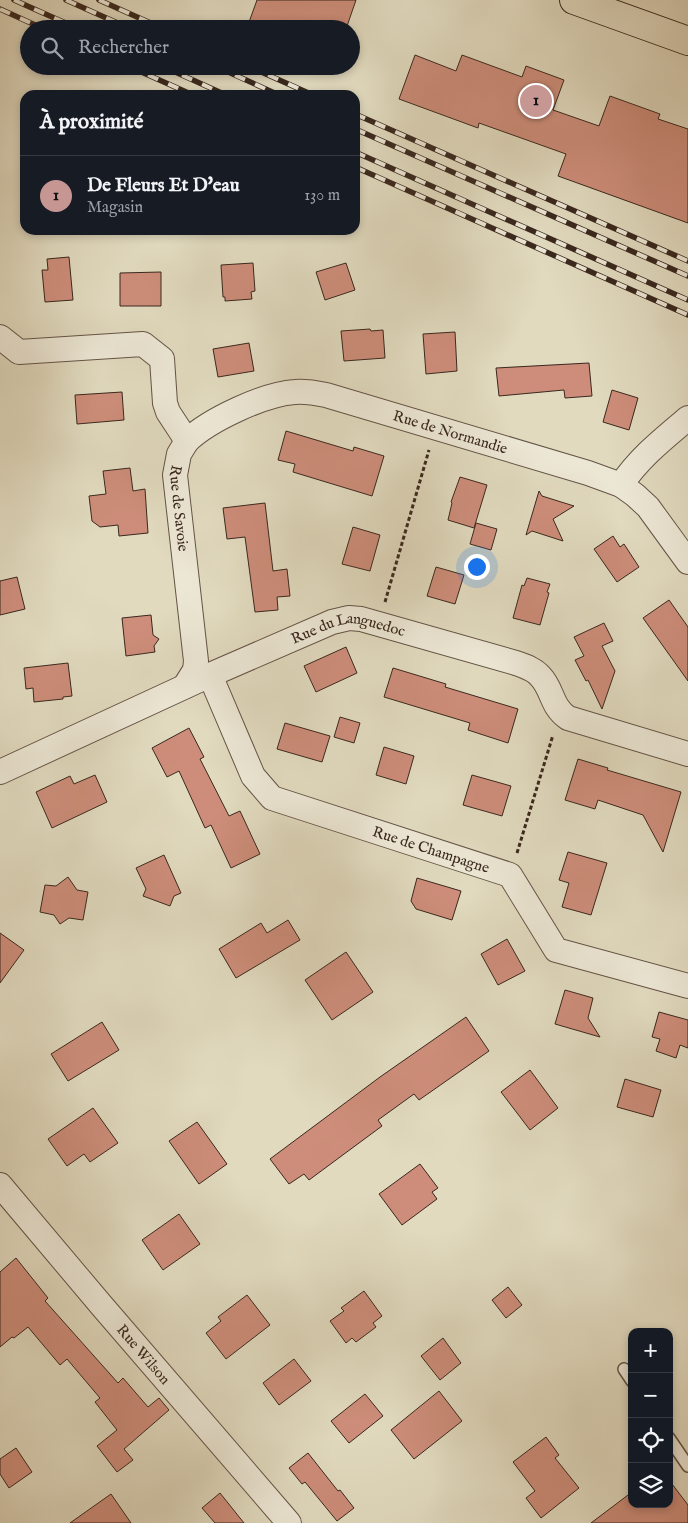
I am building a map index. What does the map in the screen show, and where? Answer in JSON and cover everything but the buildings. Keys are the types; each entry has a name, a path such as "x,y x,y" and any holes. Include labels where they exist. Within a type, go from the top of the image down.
{"main road":[{"path":"574,0 688,41"}],"street":[{"path":"0,338 19,352 143,344 162,360 165,403 168,412 187,442"},
{"name":"Rue de Normandie","path":"187,442 199,430 214,421 247,406 276,396 293,392 326,395 588,473 622,485 648,507 688,562"},
{"path":"622,485 632,469 645,455 688,418"},
{"name":"Rue de Savoie","path":"185,686 195,670 196,645 176,488 176,465 179,454 187,442"},
{"name":"Rue du Languedoc","path":"0,772 185,686 340,619 349,618 361,619 530,668 540,676 547,686 556,706 562,714"},
{"name":"Rue de Champagne","path":"210,675 253,776 272,798 510,875 556,950 688,986"},
{"path":"562,714 579,722 688,754"},
{"name":"Rue Wilson","path":"0,1185 289,1523"}],"lane":[{"path":"624,1369 628,1375"},
{"path":"673,1444 688,1466"}],"path":[{"path":"379,625 435,429"},
{"path":"510,875 548,746 562,714"}],"railway":[{"path":"14,0 59,20"},
{"path":"66,0 111,20"},
{"path":"99,0 144,20"},
{"path":"0,9 24,20"},
{"path":"148,75 182,90"},
{"path":"182,75 215,90"},
{"path":"235,75 268,90"},
{"path":"268,75 302,90"},
{"path":"360,116 688,261"},
{"path":"360,131 688,276"},
{"path":"360,154 688,300"},
{"path":"360,169 688,315"}],"place":[{"name":"De Fleurs Et D'eau","path":"536,101"}]}
